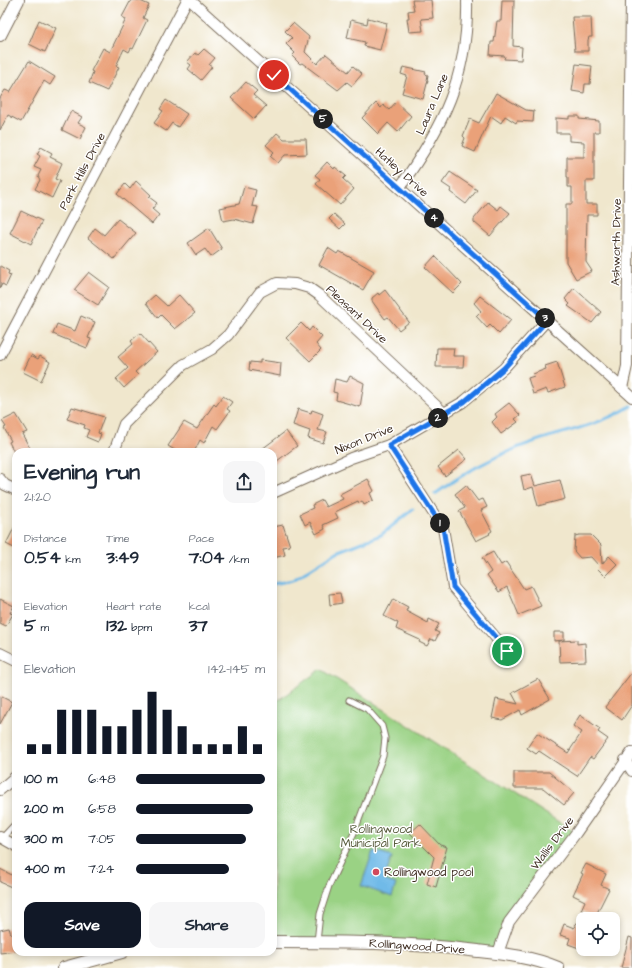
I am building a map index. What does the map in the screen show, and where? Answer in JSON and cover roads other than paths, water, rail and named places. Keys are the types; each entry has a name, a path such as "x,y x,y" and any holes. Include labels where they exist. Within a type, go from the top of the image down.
{"street":[{"path":"0,35 18,0"},
{"name":"Hatley Drive","path":"189,0 400,187 632,397"},
{"name":"Park Hills Drive","path":"0,355 189,0"},
{"name":"Laura Lane","path":"400,187 425,151 452,97 463,62 468,21 467,0"},
{"name":"Ashworth Drive","path":"622,388 627,366 632,72 631,0"},
{"name":"Pleasant Drive","path":"115,448 124,424 183,365 212,349 228,335 260,292 277,283 295,284 309,288 319,295 445,414"},
{"name":"Nixon Drive","path":"277,491 351,458 389,445 464,402 504,368 547,320"},
{"path":"389,445 443,528 453,587 507,651"},
{"path":"0,479 5,485 12,488"},
{"path":"0,653 12,659"},
{"name":"Wallis Drive","path":"498,953 509,922 576,833 625,760 632,752"},
{"path":"625,760 632,771"},
{"path":"0,790 12,780"},
{"path":"1,838 12,844"},
{"name":"Rollingwood Drive","path":"277,942 435,946 498,953 526,958 558,968"},
{"path":"64,968 108,956"}],"lane":[{"path":"317,942 320,914 329,886 354,833 383,756 385,738 382,726 367,709 349,700"},
{"path":"1,838 12,827"}],"water":[{"name":"Rollingwood pool","path":"373,851 392,857 384,880 396,884 392,897 361,886"}],"waterway":[{"path":"435,494 473,469 500,455 542,439 599,422 631,406"},
{"path":"277,583 293,580 337,552 381,535 413,509"}],"place":[{"name":"Rollingwood pool","path":"376,872"}],"park label":[{"name":"Rollingwood Municipal Park","path":"381,836"}]}
